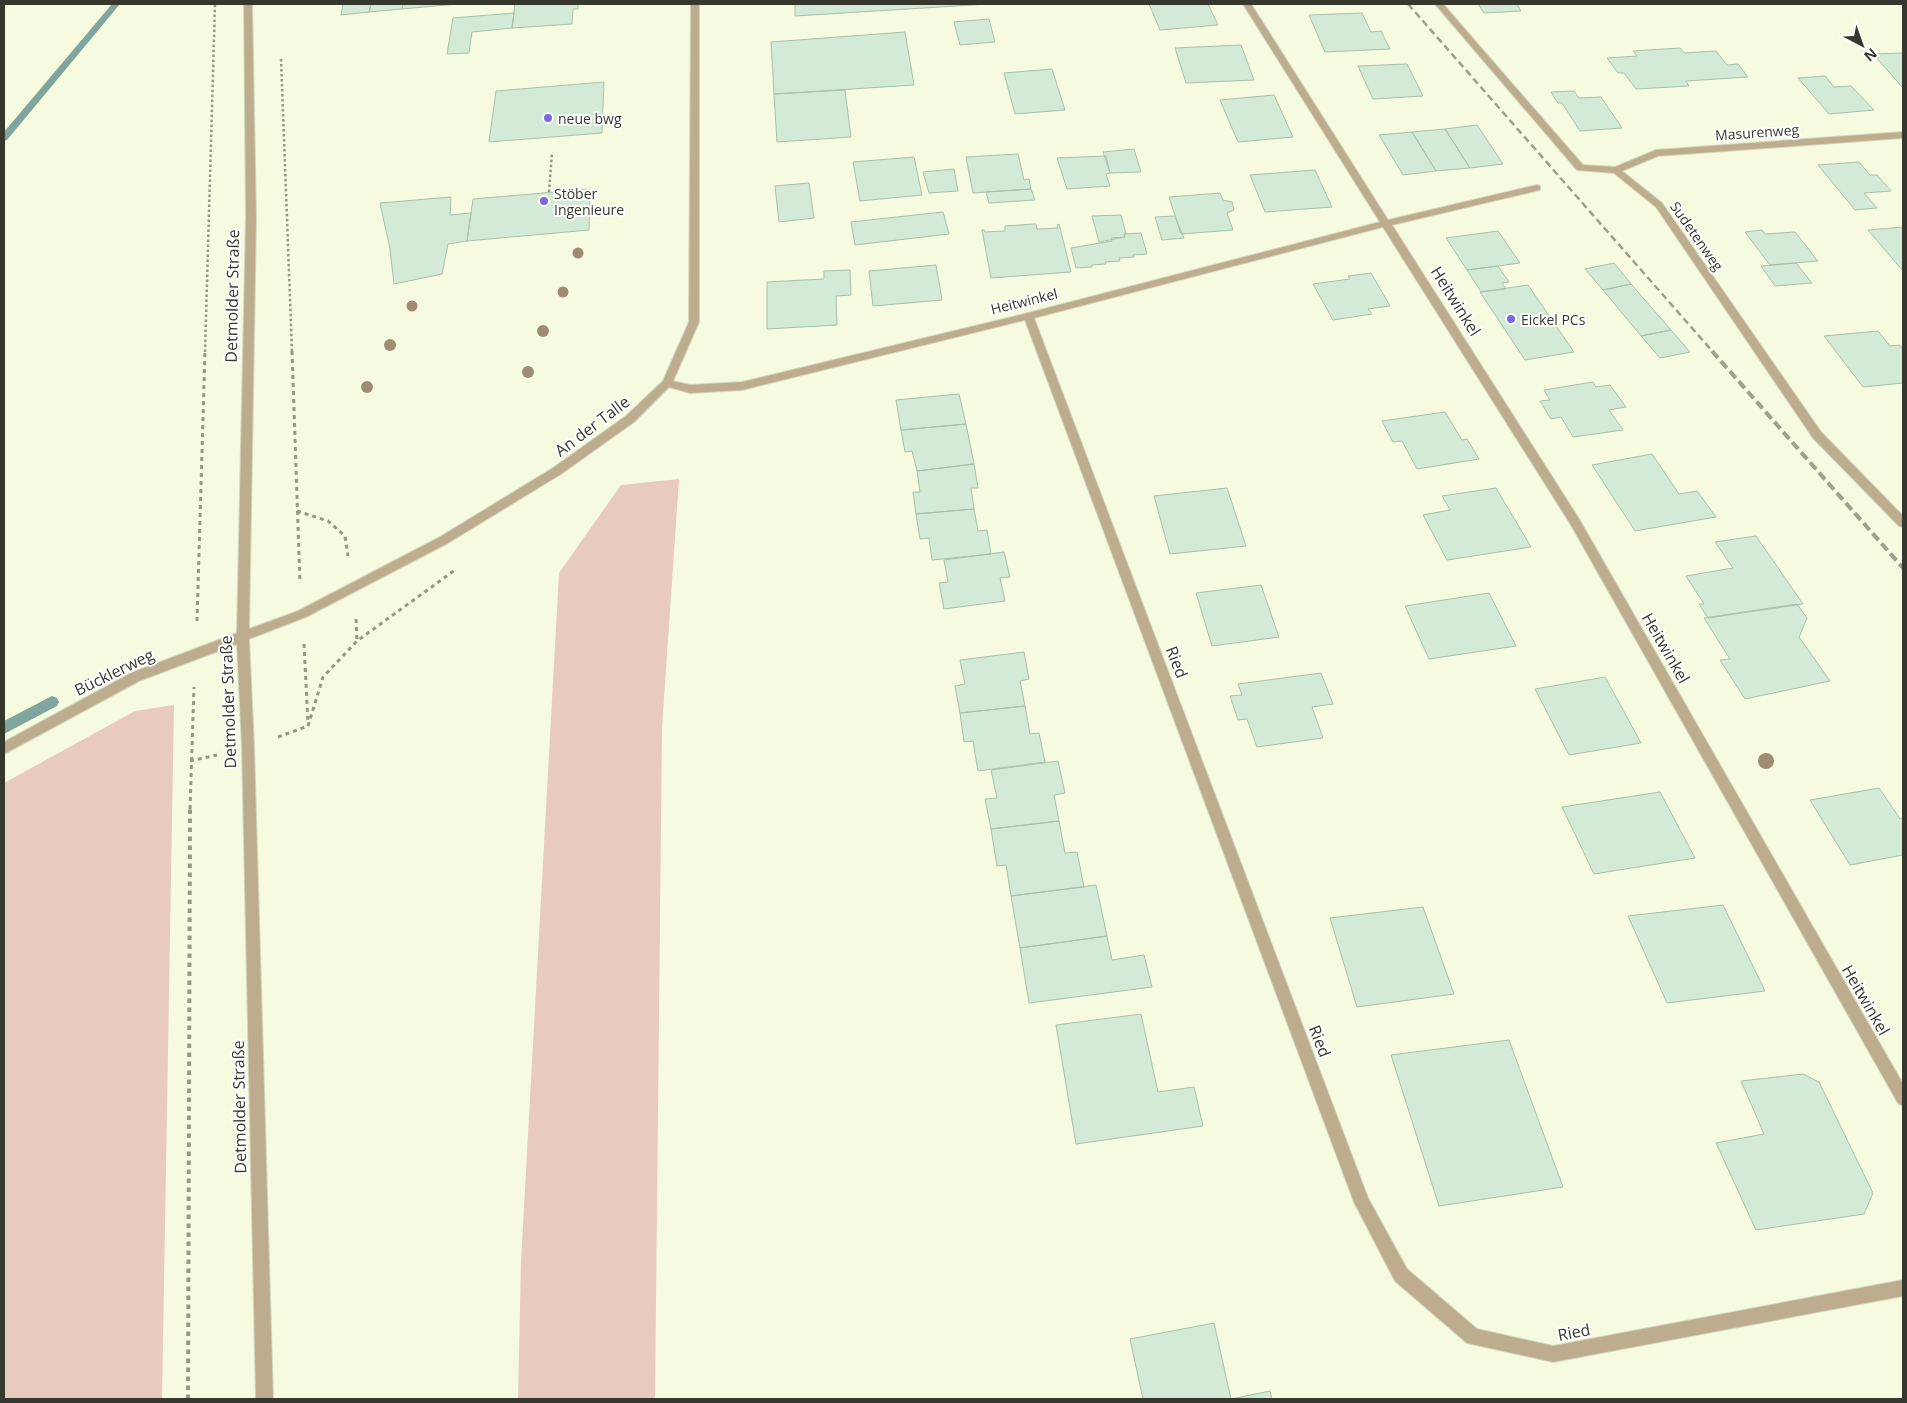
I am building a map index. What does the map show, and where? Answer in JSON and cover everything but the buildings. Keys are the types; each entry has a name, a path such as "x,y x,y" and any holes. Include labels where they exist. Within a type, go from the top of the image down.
{"street":[{"name":"Detmolder Straße","path":"248,4 251,217 243,636 248,747 264,1399"},
{"name":"An der Talle","path":"243,636 302,614 444,540 558,471 630,419 667,383 694,322 695,4"},
{"name":"Heitwinkel","path":"1247,4 1575,522 1903,1098"},
{"path":"1439,4 1580,168 1616,170"},
{"name":"Masurenweg","path":"1616,170 1656,153 1903,135"},
{"name":"Sudetenweg","path":"1616,170 1659,205 1818,435 1903,523"},
{"name":"Heitwinkel","path":"667,383 690,389 742,386 1028,316 1387,223 1537,188"},
{"name":"Ried","path":"1028,316 1362,1202 1400,1275 1473,1336 1553,1354 1903,1288"},
{"name":"Bücklerweg","path":"4,748 134,677 243,636"}],"path":[{"path":"188,1399 190,761 196,653 216,4"},
{"path":"281,53 302,614 308,726 323,677 357,641 458,568"},
{"path":"549,192 552,152"}],"shaded area":[{"path":"679,479 662,728 655,1399 518,1399 521,1261 559,573 621,485"},
{"path":"174,705 162,1399 4,1399 4,783 135,711"}],"waterway":[{"path":"4,138 116,4"},
{"path":"4,728 52,702"}],"railway":[{"path":"1408,4 1713,352"},
{"path":"1712,351 1903,568"}],"place":[{"name":"neue bwg","path":"548,118"},
{"name":"Stöber Ingenieure","path":"544,201"},
{"name":"Eickel PCs","path":"1511,319"}]}
